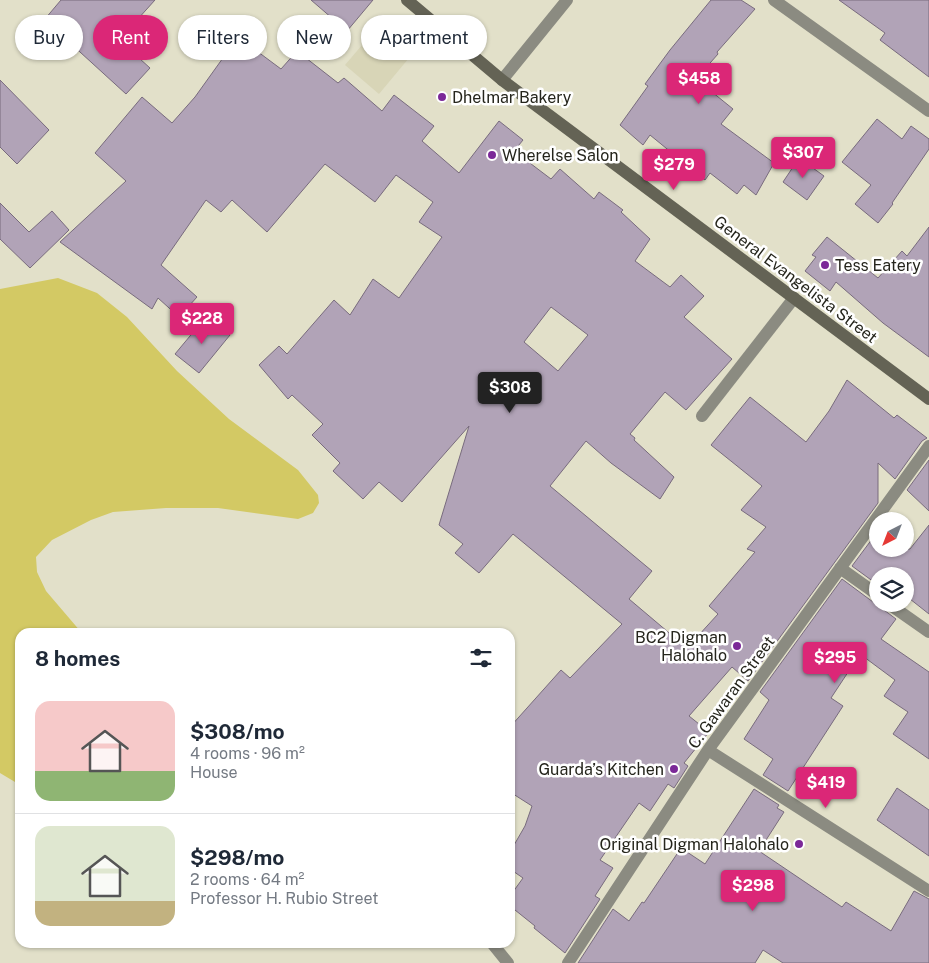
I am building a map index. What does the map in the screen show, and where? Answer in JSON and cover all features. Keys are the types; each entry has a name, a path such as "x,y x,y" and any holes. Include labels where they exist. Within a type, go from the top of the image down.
{"main road":[{"name":"General Evangelista Street","path":"407,0 502,80 929,399"}],"street":[{"path":"502,80 567,0"},
{"path":"774,0 929,111"},
{"path":"702,416 794,298"},
{"name":"C. Gawaran Street","path":"568,963 708,750 929,446"},
{"path":"840,568 869,589"},
{"path":"900,612 929,632"},
{"path":"708,750 929,891"},
{"path":"496,948 508,963"}],"shaded area":[{"path":"361,46 361,60 407,60 379,94 345,65"},
{"path":"58,278 97,293 127,317 177,371 229,419 298,470 318,495 319,503 313,513 298,519 218,508 166,508 113,512 91,520 52,540 36,557 37,572 46,591 78,628 15,628 15,782 0,773 0,289"}],"building":[{"path":"61,0 155,0 142,15 93,15 93,60 141,60 150,68 126,94 83,55 83,15 48,15"},
{"path":"311,0 373,0 351,26 351,15 328,15"},
{"path":"711,0 741,0 755,9 696,79 733,109 721,124 774,163 756,195 744,185 737,194 710,173 705,180 650,135 643,145 620,125 648,86 645,84"},
{"path":"839,0 929,0 929,77 880,40 885,33"},
{"path":"267,59 281,69 289,60 309,60 338,83 344,78 382,111 394,95 434,126 422,141 459,173 499,121 523,140 514,151 551,179 560,169 594,199 599,192 623,210 621,212 650,239 635,261 670,287 681,275 704,296 684,317 732,359 686,410 665,392 630,434 674,477 660,499 611,463 586,441 550,486 652,571 629,599 687,648 718,614 709,606 755,552 747,549 766,527 741,510 762,486 711,445 750,397 806,442 829,411 847,380 894,418 897,415 927,438 922,441 895,479 878,463 878,503 871,512 869,512 869,515 748,681 732,667 689,716 709,732 684,763 688,766 674,788 668,784 650,811 639,803 600,860 613,868 595,896 600,899 565,953 515,910 515,889 523,878 515,872 515,843 525,826 532,806 515,795 515,721 561,670 570,678 622,624 513,534 479,573 455,553 463,544 439,525 469,426 402,502 379,482 363,499 333,471 340,463 312,435 323,424 292,395 288,399 259,365 279,346 287,354 334,300 350,315 373,279 399,298 442,237 419,222 433,202 396,175 375,202 325,164 267,232 232,200 221,212 206,200 161,265 197,297 179,317 158,298 152,309 60,242 126,181 95,153 142,97 172,123 195,97 222,60","holes":["551,307 588,335 558,371 524,342"]},
{"path":"0,80 49,130 17,164 0,147"},
{"path":"877,119 902,139 911,126 929,139 929,149 893,204 878,223 855,204 871,185 842,162"},
{"path":"799,158 824,176 807,200 783,182"},
{"path":"0,203 29,232 52,211 69,230 30,268 0,239"},
{"path":"929,227 929,357 883,323 836,282 830,291 805,271 816,257 812,255 827,237 878,278 902,251 907,256"},
{"path":"205,318 230,335 199,373 175,354"},
{"path":"929,460 929,511 907,490"},
{"path":"929,525 929,614 914,602 914,567 869,567 869,578 852,566 869,543 869,558 914,558 914,544"},
{"path":"842,579 869,599 869,612 887,612 896,619 881,639 929,672 929,759 893,734 908,712 884,696 895,680 860,654 831,698 843,706 788,791 763,775 773,759 744,739 769,700 760,692"},
{"path":"897,788 929,810 929,856 877,820"},
{"path":"754,789 779,805 777,808 784,812 759,851 842,907 846,902 891,931 914,891 929,899 929,963 783,963 763,950 755,963 578,963 613,909 629,921 642,902 644,903 681,848 705,864"}],"place":[{"name":"Dhelmar Bakery","path":"442,97"},
{"name":"Wherelse Salon","path":"492,155"},
{"name":"Tess Eatery","path":"825,265"},
{"name":"BC2 Digman Halohalo","path":"737,646"},
{"name":"Guarda’s Kitchen","path":"674,769"},
{"name":"Original Digman Halohalo","path":"799,844"}]}
